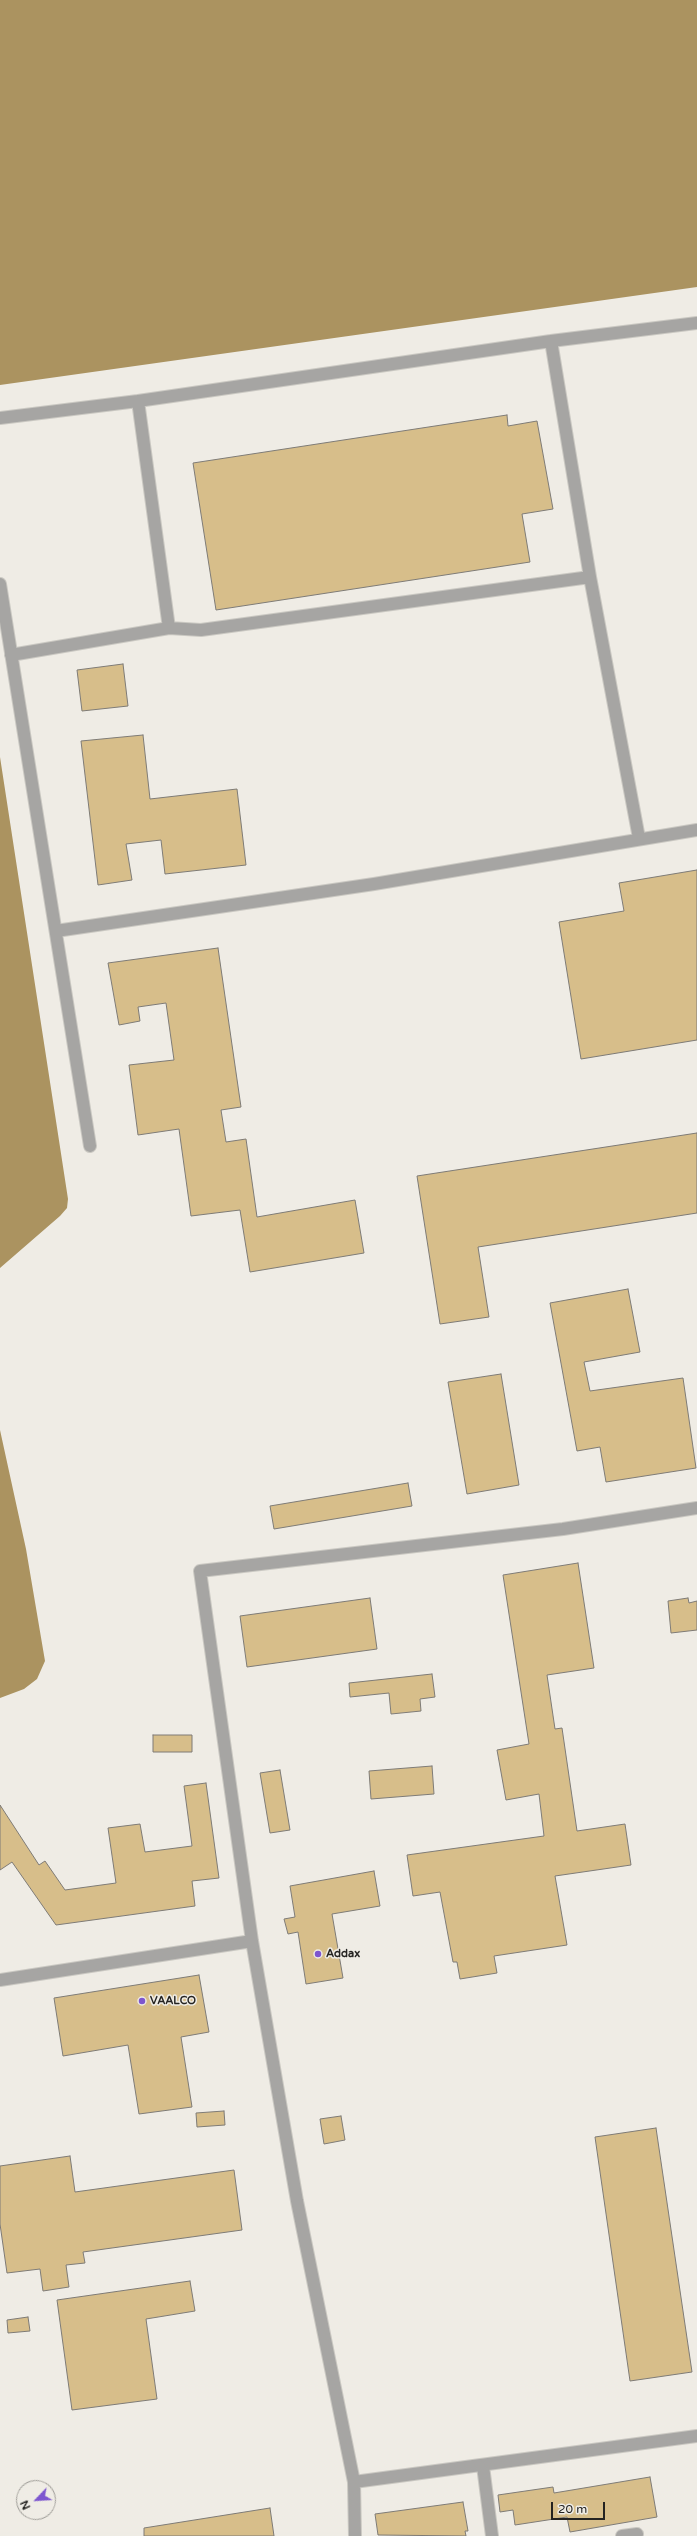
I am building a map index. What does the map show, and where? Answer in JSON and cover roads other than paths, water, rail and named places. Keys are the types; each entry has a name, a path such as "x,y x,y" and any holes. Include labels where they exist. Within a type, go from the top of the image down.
{"street":[{"path":"0,418 138,401 551,341 697,323"},
{"path":"551,341 590,577 639,838"},
{"path":"138,401 169,628"},
{"path":"11,654 169,628 201,630 590,577"},
{"path":"0,584 90,1146"},
{"path":"56,931 374,884 639,838 697,830"},
{"path":"355,2536 354,2482 297,2201 252,1941 200,1571 563,1529 697,1508"},
{"path":"0,1980 252,1941"},
{"path":"354,2482 483,2466 697,2436"},
{"path":"483,2466 492,2536"},
{"path":"622,2536 637,2534"}],"place":[{"name":"Addax","path":"318,1954"},
{"name":"VAALCO","path":"142,2001"}]}
